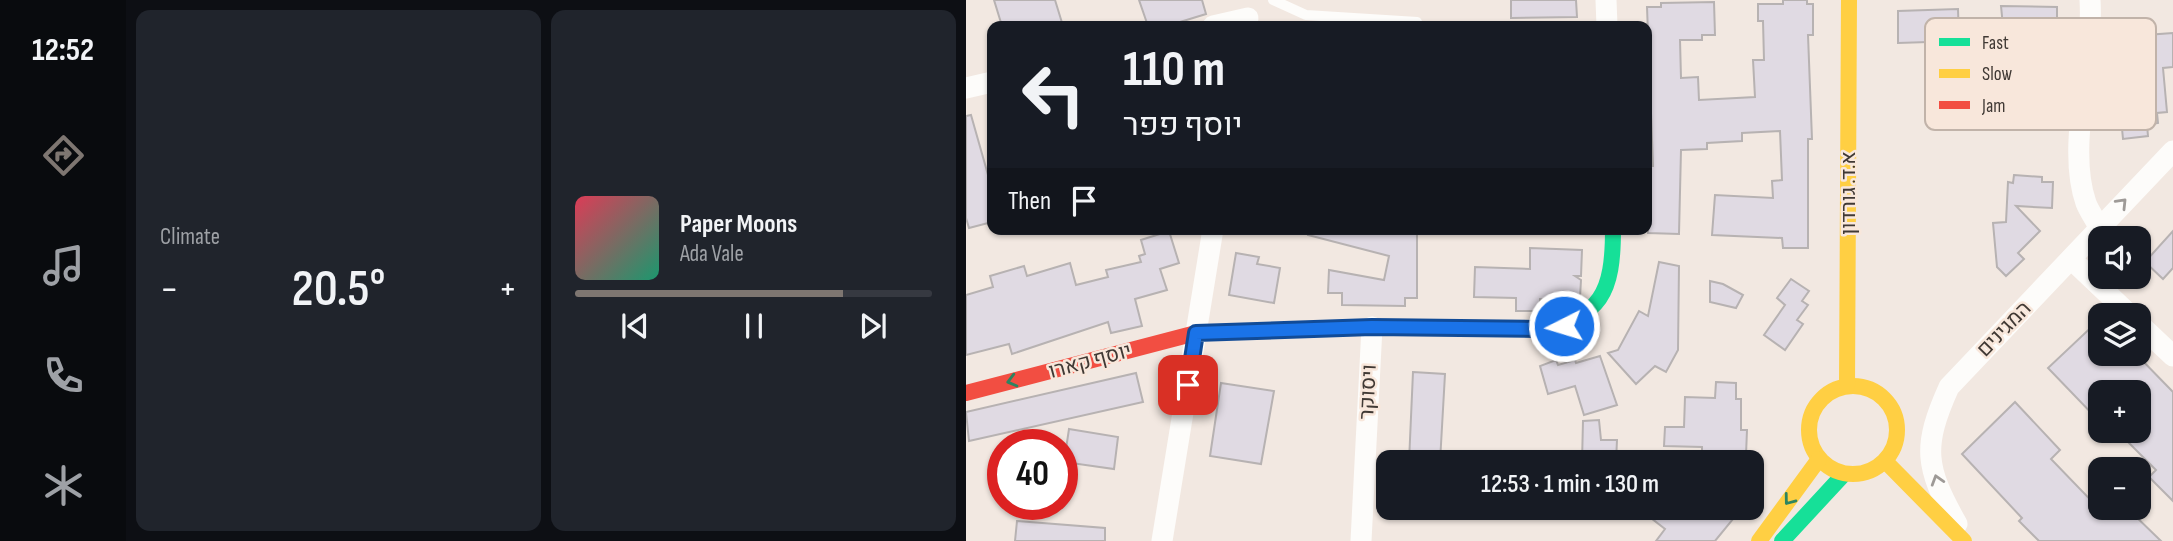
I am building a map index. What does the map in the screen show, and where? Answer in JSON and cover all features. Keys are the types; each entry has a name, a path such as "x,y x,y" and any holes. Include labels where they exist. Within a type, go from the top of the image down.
{"street":[{"path":"1606,0 1607,21"},
{"name":"א.ד. גורדון","path":"1847,386 1849,0"},
{"path":"2090,0 2090,18"},
{"path":"1229,21 1249,15"},
{"path":"966,88 987,83"},
{"path":"2081,130 2079,146 2086,203 2098,226"},
{"name":"המגינים","path":"2100,226 2173,151"},
{"path":"1162,541 1212,235"},
{"name":"יוסף קארו","path":"966,393 1196,333 1372,327 1537,329 1564,326 1585,315 1603,297 1612,279 1613,235"},
{"name":"המגינים","path":"1965,541 1941,495 1934,472 1931,460 1931,426 1949,387 2088,240"},
{"path":"2071,259 2117,303"},
{"name":"ויסוקר","path":"1361,541 1372,327"},
{"path":"2151,335 2173,356"},
{"path":"1847,386 1864,387 1879,393 1891,405 1898,424 1896,445 1886,462 1859,475 1844,474 1819,459 1809,430 1812,415 1826,396 1847,386"},
{"path":"1759,541 1819,459"},
{"path":"1886,462 1965,541"},
{"path":"1782,541 1844,474"}],"lane":[{"path":"1273,0 1306,15 1401,21"}],"building":[{"path":"994,0 1055,0 1061,21 1000,21"},
{"path":"1139,0 1202,0 1206,14 1183,21 1146,21"},
{"path":"1511,0 1576,0 1577,17 1511,18"},
{"path":"1783,0 1807,0 1807,4 1813,4 1813,35 1808,35 1812,139 1808,139 1808,248 1783,248 1782,238 1712,235 1715,195 1773,198 1772,181 1782,180 1780,131 1742,133 1742,141 1707,143 1707,149 1681,150 1679,234 1652,233 1652,21 1648,21 1647,7 1661,7 1661,3 1714,2 1715,35 1702,35 1702,40 1680,40 1681,78 1698,77 1699,100 1755,97 1753,60 1764,60 1763,21 1758,21 1758,4 1783,4"},
{"path":"2001,6 2057,7 2057,18 2002,18"},
{"path":"1958,9 1958,18 1925,18 1925,42 1898,43 1898,11"},
{"path":"2173,33 2173,67 2163,68 2167,112 2157,113 2156,123 2156,34"},
{"path":"971,115 987,171 987,223 969,228 966,218 966,116"},
{"path":"2122,130 2147,130 2148,136 2123,139"},
{"path":"2014,175 2042,177 2042,182 2053,182 2052,208 2016,206 2040,231 2018,253 2024,259 2006,276 1997,267 1993,223 2006,222 2008,182 2013,183"},
{"path":"2173,231 2173,268 2163,279 2151,268 2151,255"},
{"path":"1157,235 1170,235 1179,263 1160,269 1167,290 1135,299 1142,326 1111,333 1108,322 1012,354 1009,344 966,355 966,295 993,287 990,276 1024,266 1027,276 1070,263 1076,285 1108,277 1106,270 1141,262 1139,256 1145,254 1141,240"},
{"path":"1308,235 1417,235 1417,298 1405,298 1405,306 1342,305 1342,293 1328,293 1329,270 1384,280 1389,256"},
{"path":"1530,248 1582,250 1581,276 1575,276 1581,280 1580,297 1574,301 1540,299 1540,311 1516,311 1516,298 1474,297 1475,267 1530,269"},
{"path":"1236,253 1259,257 1257,264 1280,268 1274,303 1229,295"},
{"path":"1659,262 1679,266 1678,350 1666,372 1655,366 1636,384 1608,353 1618,350 1639,311 1648,316"},
{"path":"1791,279 1809,291 1802,301 1808,305 1797,320 1803,324 1785,350 1764,335 1785,305 1777,298"},
{"path":"1710,281 1723,284 1743,295 1736,308 1710,302"},
{"path":"2088,330 2088,366 2148,366 2173,392 2173,501 2151,479 2156,470 2151,465 2151,457 2143,457 2129,443 2151,443 2151,380 2088,380 2088,410 2048,368"},
{"path":"1600,356 1617,405 1584,415 1575,386 1548,394 1540,366 1556,360 1558,365"},
{"path":"1413,372 1445,374 1441,450 1410,450"},
{"path":"1136,373 1143,402 1023,429 987,429 987,437 969,441 966,412"},
{"path":"1716,382 1736,383 1736,399 1741,399 1741,430 1747,430 1746,450 1702,450 1702,447 1664,446 1665,427 1684,427 1685,397 1715,398"},
{"path":"1221,383 1274,391 1261,464 1210,456"},
{"path":"2015,402 2060,450 2051,459 2088,497 2088,520 2139,520 2161,541 2039,541 2019,521 2022,518 1962,454"},
{"path":"1599,420 1601,440 1617,440 1617,450 1582,450 1583,421"},
{"path":"1078,430 1118,437 1114,469 1078,464"},
{"path":"1653,520 1732,520 1715,541 1656,541 1665,529"},
{"path":"1017,521 1105,528 1105,541 1015,541"}],"traffic: fast":[{"path":"1287,330 1372,327 1537,329 1559,324 1590,309 1599,298 1610,270 1613,235"},
{"path":"1782,541 1844,474"}],"traffic: slow":[{"path":"1847,386 1849,0"},
{"path":"1853,386 1878,393 1890,405 1897,430 1890,455 1878,467 1853,474 1828,467 1816,455 1809,430 1816,405 1828,393 1853,386"},
{"path":"1759,541 1819,459"},
{"path":"1886,462 1964,541"}],"traffic: jam":[{"path":"966,393 1196,333 1287,330"}],"route":[{"path":"1188,385 1196,333 1372,327 1537,329 1564,326"}]}
